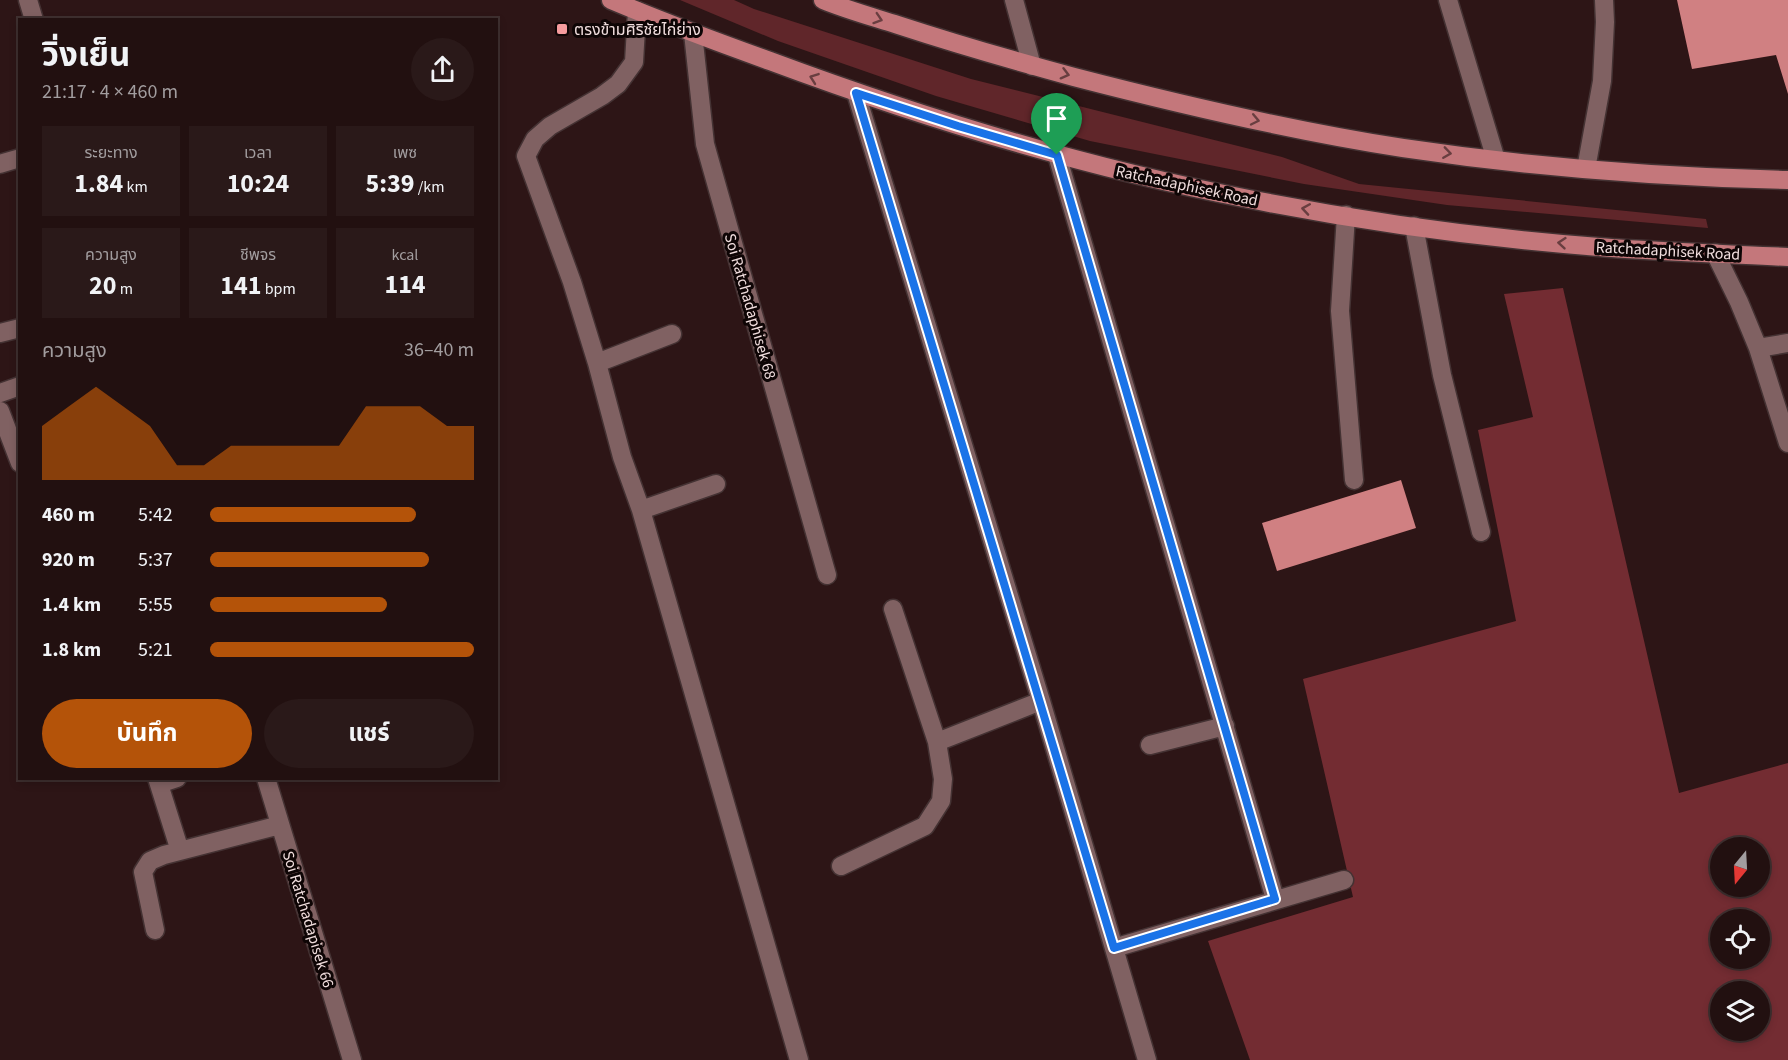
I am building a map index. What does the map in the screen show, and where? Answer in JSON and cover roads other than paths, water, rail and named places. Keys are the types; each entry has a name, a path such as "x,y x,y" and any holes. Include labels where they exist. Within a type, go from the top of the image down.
{"main road":[{"name":"Ratchadaphisek Road","path":"611,0 856,93 1057,155 1174,183 1346,215 1506,238 1600,247 1788,256"},
{"path":"829,1 931,36 1032,66 1199,108 1308,131 1403,148 1496,160 1679,176 1788,180"}],"street":[{"path":"28,0 33,18"},
{"path":"1014,0 1032,66"},
{"path":"1448,0 1496,160"},
{"path":"1586,169 1602,81 1604,0"},
{"path":"637,11 634,62 618,84 602,96 549,126 535,139 526,156 572,282 597,363 622,457 641,510 799,1060"},
{"name":"Soi Ratchadaphisek 68","path":"693,33 705,144 827,575"},
{"path":"856,93 1041,701 1147,1060"},
{"path":"1057,155 1275,899"},
{"path":"0,164 18,159"},
{"path":"1346,215 1340,311 1354,480"},
{"path":"1414,226 1442,375 1481,532"},
{"path":"1716,253 1758,348 1788,443"},
{"path":"0,333 18,328"},
{"path":"597,363 672,334"},
{"path":"1758,348 1788,343"},
{"path":"0,393 18,387"},
{"path":"0,411 18,458"},
{"path":"641,510 716,484"},
{"path":"841,866 924,826 941,801 943,779 937,742 893,609"},
{"path":"937,742 1041,701"},
{"path":"1150,745 1224,726"},
{"name":"Soi Ratchadapisek 66","path":"267,780 352,1060"},
{"path":"158,781 180,851"},
{"path":"155,930 143,872 150,861 280,825"},
{"path":"1114,948 1344,880"}],"place":[{"name":"ตรงข้ามศิริชัยไก่ย่าง","path":"562,29"}]}
